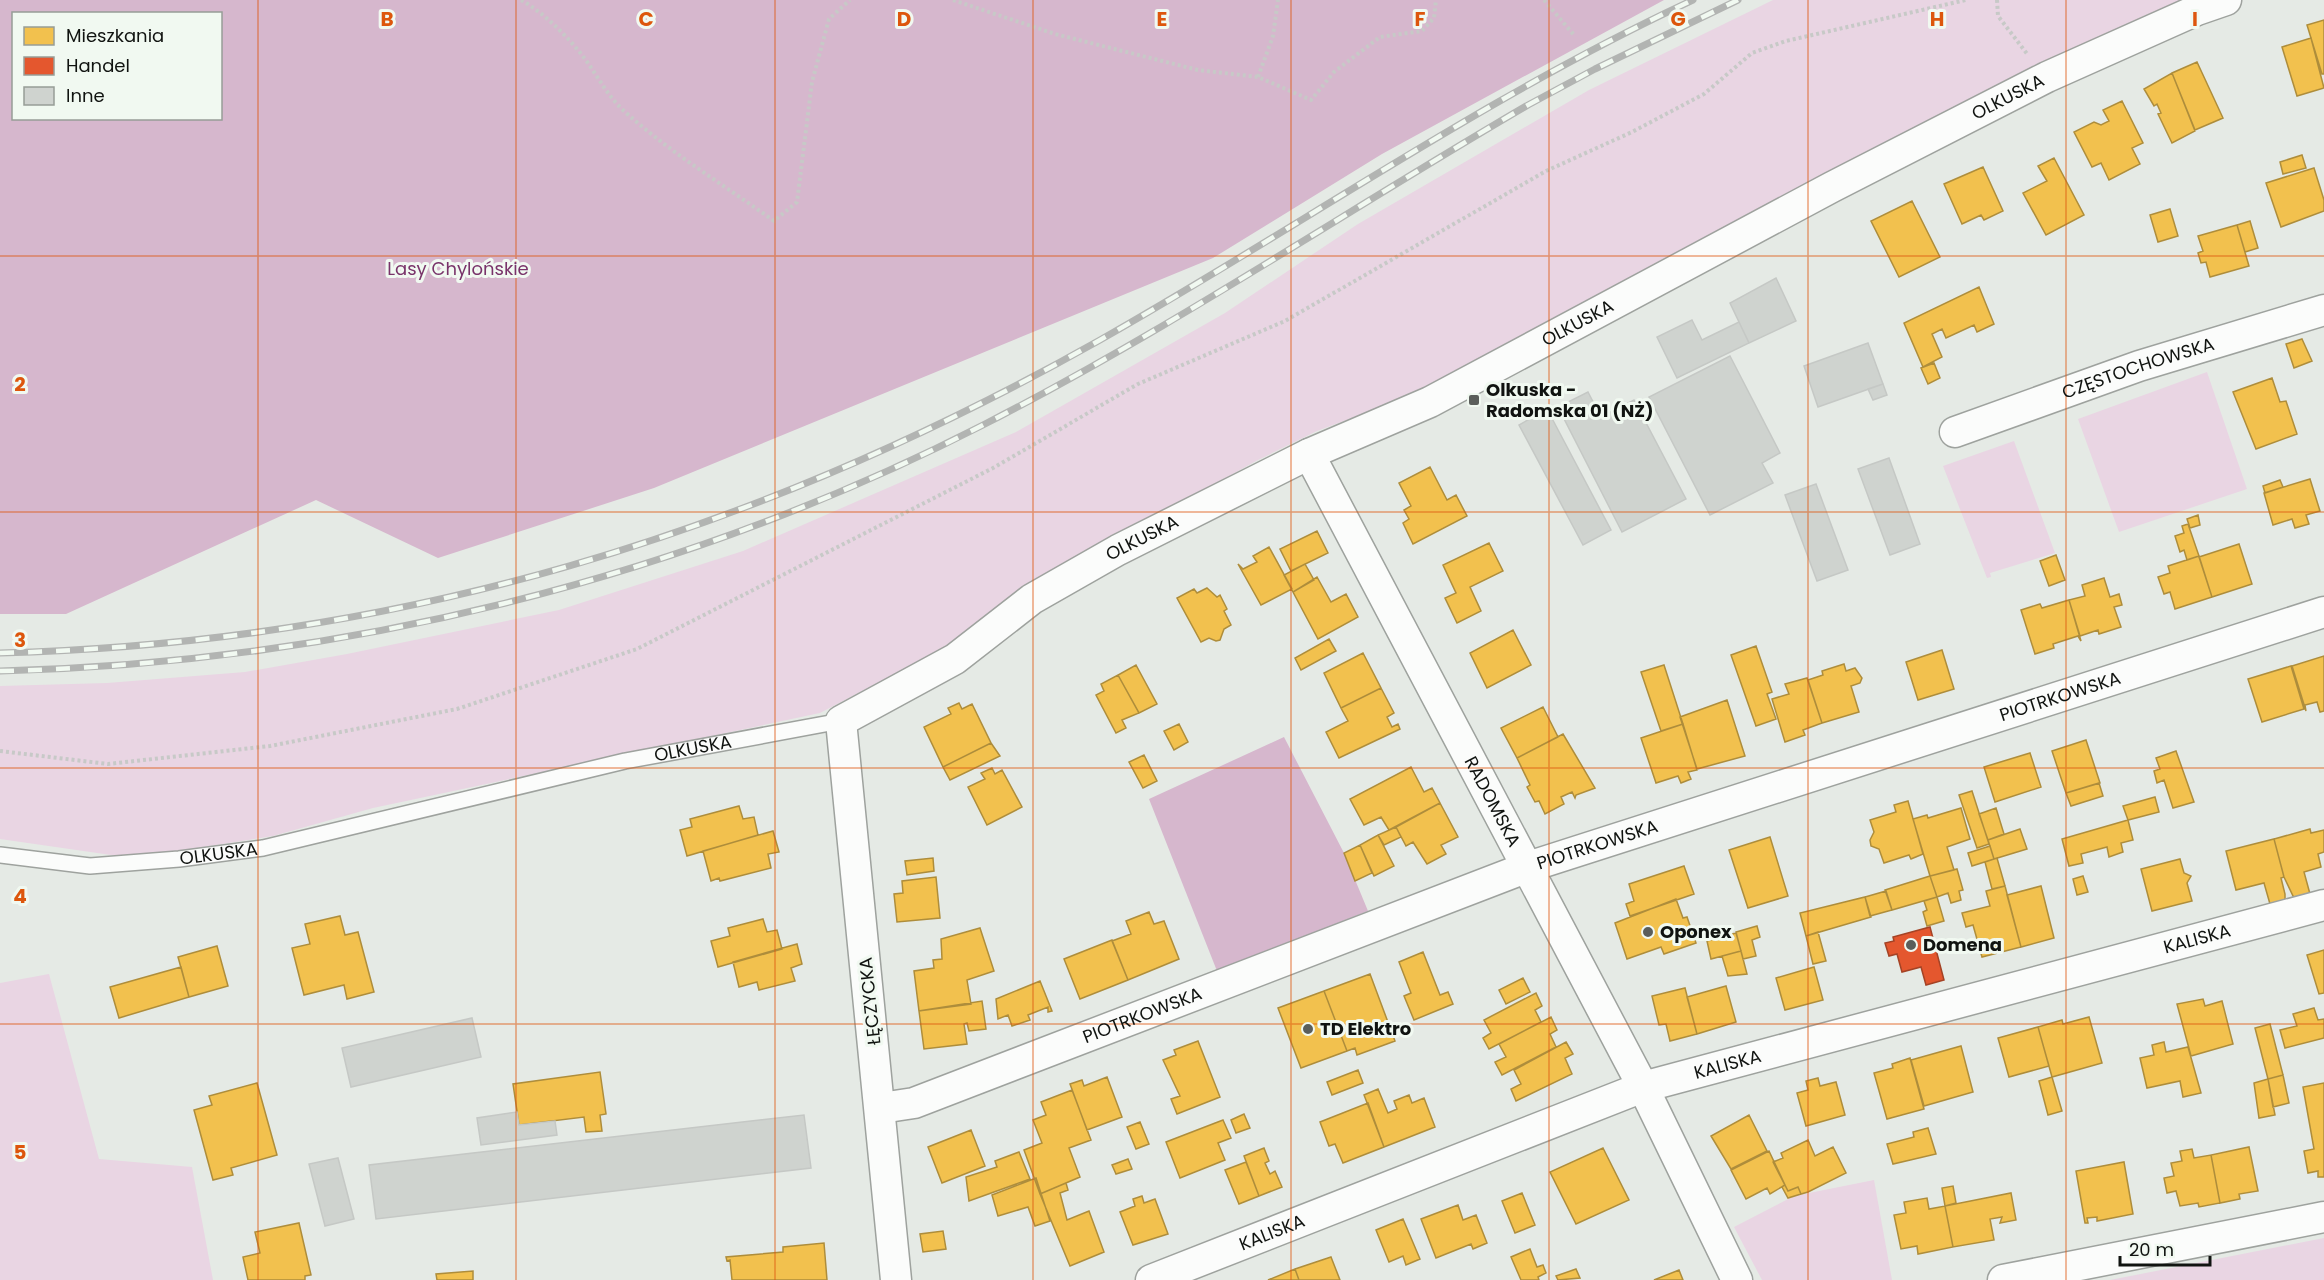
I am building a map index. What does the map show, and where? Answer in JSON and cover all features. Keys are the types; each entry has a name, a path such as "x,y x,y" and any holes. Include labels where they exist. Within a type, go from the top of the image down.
{"street":[{"name":"OLKUSKA","path":"841,721 955,659 1041,593 1118,550 1309,454 1430,402 1832,188 2047,77 2198,10 2226,0"},
{"name":"CZĘSTOCHOWSKA","path":"1955,432 2139,366 2324,310"},
{"name":"RADOMSKA","path":"1309,454 1643,1087 1737,1280"},
{"name":"PIOTRKOWSKA","path":"881,1108 914,1103 1528,867 2324,612"},
{"name":"ŁĘCZYCKA","path":"841,721 881,1108 896,1280"},
{"name":"KALISKA","path":"1152,1280 1643,1087 2324,905"},
{"path":"2003,1280 2324,1217"}],"lane":[{"name":"OLKUSKA","path":"0,855 90,866 179,859 263,848 625,760 841,721"}],"path":[{"path":"521,0 538,10 582,55 599,82 622,109 664,143 774,221 797,202 812,81 829,19 850,0"},
{"path":"954,0 1055,34 1198,70 1258,78 1311,100 1334,72 1380,37 1422,31 1434,18 1436,0"},
{"path":"1258,78 1273,36 1278,0"},
{"path":"1544,0 1574,35"},
{"path":"0,751 108,764 270,746 458,709 637,649 993,468 1138,384 1285,321 1546,171 1632,132 1704,94 1752,53 1786,41 1966,0"},
{"path":"1997,0 1998,16 2047,77"}],"shaded area":[{"path":"1773,0 2189,0 2146,15 1876,150 1632,276 1427,390 1317,431 1256,461 1093,552 954,643 820,713 373,808 273,836 132,858 0,839 0,686 107,683 245,672 347,654 559,610 743,551 1016,432 1225,313 1358,224 1589,90"},
{"path":"2207,372 2247,489 2119,532 2078,419"},
{"path":"2014,441 2055,553 1990,573 1991,577 1987,578 1943,466"},
{"path":"49,974 99,1159 192,1167 213,1280 0,1280 0,983"},
{"path":"1874,1180 1892,1280 1762,1280 1734,1227 1794,1196"},
{"path":"2324,1238 2324,1280 2110,1280"}],"green space":[{"name":"Lasy Chylońskie","path":"0,0 1664,0 1382,154 1213,258 654,488 438,558 316,500 66,614 0,614"},
{"path":"1284,737 1344,853 1368,911 1217,971 1149,799"}],"building: Mieszkania":[{"path":"2324,20 2324,74 2322,74 2307,25"},
{"path":"2311,38 2324,88 2297,96 2282,47"},
{"path":"2197,62 2223,118 2195,130 2172,73"},
{"path":"2172,73 2195,131 2172,143 2158,114 2161,113 2157,104 2154,106 2144,89"},
{"path":"2122,101 2143,143 2132,148 2140,164 2109,180 2101,163 2092,167 2074,132 2094,122 2101,125 2109,121 2103,110"},
{"path":"2302,155 2306,168 2283,174 2280,162"},
{"path":"2054,158 2084,215 2046,235 2023,193 2047,181 2038,166"},
{"path":"1983,167 2003,211 1984,220 1981,215 1962,224 1944,184"},
{"path":"2314,168 2324,200 2324,211 2281,227 2266,183"},
{"path":"1912,201 1940,257 1899,277 1871,221"},
{"path":"2170,209 2178,236 2158,242 2150,215"},
{"path":"2250,221 2258,248 2245,252 2237,225"},
{"path":"2237,225 2249,266 2210,277 2206,262 2201,263 2198,253 2203,251 2198,236"},
{"path":"1979,287 1994,324 1977,332 1974,325 1946,338 1942,329 1932,334 1942,357 1923,367 1904,323"},
{"path":"2302,339 2312,361 2294,368 2286,344"},
{"path":"1934,363 1940,378 1928,384 1921,368"},
{"path":"2272,378 2280,402 2286,401 2297,434 2256,449 2233,392"},
{"path":"1430,467 1447,500 1456,495 1467,516 1413,544 1403,523 1409,519 1404,510 1411,506 1399,483"},
{"path":"2310,479 2320,511 2306,515 2309,524 2295,528 2292,519 2273,525 2264,493"},
{"path":"2280,480 2283,487 2265,493 2263,486"},
{"path":"2198,515 2200,525 2190,528 2187,519"},
{"path":"2188,524 2199,556 2187,560 2184,550 2180,552 2175,536 2184,533 2182,526"},
{"path":"1317,531 1328,553 1291,571 1280,549"},
{"path":"1489,543 1503,571 1470,587 1481,611 1457,623 1445,598 1456,593 1443,565"},
{"path":"2239,544 2252,584 2212,597 2199,557"},
{"path":"1269,547 1292,589 1261,605 1238,564 1243,569 1257,562 1253,556"},
{"path":"2056,555 2065,580 2049,586 2040,561"},
{"path":"2199,556 2212,597 2175,609 2170,592 2164,594 2158,577 2170,573 2168,566"},
{"path":"1305,564 1314,580 1293,592 1284,575"},
{"path":"1317,577 1331,602 1346,594 1358,617 1318,639 1293,592"},
{"path":"2104,578 2110,597 2119,594 2122,605 2114,607 2121,627 2099,634 2098,630 2080,636 2069,600 2085,596 2082,585"},
{"path":"1207,588 1217,597 1220,595 1231,625 1224,629 1220,640 1209,638 1201,642 1177,598 1194,589 1197,593"},
{"path":"2069,600 2081,641 2078,636 2053,644 2054,648 2035,654 2021,610 2040,604 2042,608"},
{"path":"1513,630 1531,665 1487,688 1470,653"},
{"path":"1329,639 1336,651 1301,670 1295,658"},
{"path":"1756,646 1772,692 1767,694 1776,719 1756,726 1731,655"},
{"path":"1942,650 1954,689 1918,700 1906,662"},
{"path":"1363,653 1381,688 1341,708 1324,673"},
{"path":"2324,656 2324,711 2320,712 2317,702 2305,705 2306,711 2292,666"},
{"path":"1844,664 1846,671 1855,668 1862,678 1860,683 1851,686 1859,712 1822,723 1808,680 1823,675 1822,671"},
{"path":"1136,665 1157,704 1139,713 1118,675"},
{"path":"1664,665 1683,724 1661,731 1641,672"},
{"path":"2291,666 2304,709 2262,722 2248,679"},
{"path":"1118,675 1139,713 1122,720 1126,728 1116,733 1096,695 1104,691 1101,684"},
{"path":"1807,678 1822,723 1803,730 1805,735 1785,742 1772,699 1789,694 1785,684"},
{"path":"1381,688 1394,713 1387,717 1392,727 1398,724 1400,729 1339,758 1326,732 1348,721 1341,708"},
{"path":"1727,700 1745,756 1697,769 1680,717"},
{"path":"959,703 962,709 972,704 991,743 943,767 924,727 951,714 948,708"},
{"path":"1543,707 1558,737 1517,758 1501,728"},
{"path":"1179,724 1188,742 1174,750 1164,731"},
{"path":"1683,724 1697,770 1688,772 1691,779 1681,783 1678,776 1656,783 1641,738"},
{"path":"1563,734 1595,788 1576,795 1575,798 1572,792 1561,797 1564,804 1545,814 1539,801 1535,802 1527,787 1530,785 1517,758"},
{"path":"2086,740 2100,783 2066,793 2052,751"},
{"path":"991,743 1000,756 950,780 943,767"},
{"path":"2176,751 2194,802 2173,808 2164,780 2157,783 2154,771 2160,769 2156,758"},
{"path":"2030,753 2041,787 1995,802 1984,767"},
{"path":"1144,755 1157,781 1143,788 1129,762"},
{"path":"1411,767 1424,792 1432,788 1440,803 1389,830 1381,817 1364,825 1350,799"},
{"path":"992,768 995,774 1002,770 1022,807 987,825 968,787 985,779 981,773"},
{"path":"2099,783 2103,796 2071,806 2066,793"},
{"path":"1972,791 1989,844 1977,848 1959,795"},
{"path":"2155,797 2159,812 2128,820 2123,806"},
{"path":"1908,801 1923,854 1911,859 1909,855 1884,863 1879,849 1871,846 1870,840 1874,832 1870,820 1896,812 1894,805"},
{"path":"1440,803 1458,837 1441,845 1446,854 1427,864 1413,842 1406,846 1396,827"},
{"path":"739,806 743,819 754,817 758,835 687,856 680,830 692,827 690,819"},
{"path":"1961,808 1970,839 1947,847 1954,870 1930,876 1913,819 1927,815 1928,818"},
{"path":"1996,808 2004,834 1988,840 1979,814"},
{"path":"2128,820 2133,840 2121,843 2123,852 2109,857 2107,847 2081,854 2083,863 2069,866 2062,839"},
{"path":"1396,827 1401,837 1384,845 1378,835"},
{"path":"2020,829 2027,849 1994,859 1988,840"},
{"path":"2310,829 2311,833 2324,830 2324,852 2318,854 2321,867 2304,872 2310,894 2294,898 2284,877 2274,839"},
{"path":"773,831 779,852 768,854 771,868 720,881 719,878 711,881 703,851"},
{"path":"1378,835 1394,866 1374,876 1360,845"},
{"path":"1770,837 1788,896 1748,908 1729,850"},
{"path":"2274,839 2284,877 2281,878 2285,900 2270,904 2264,883 2236,890 2226,851"},
{"path":"1360,845 1372,873 1355,881 1344,853"},
{"path":"1990,846 1994,859 1972,866 1968,853"},
{"path":"933,858 934,871 907,875 905,861"},
{"path":"1997,858 2005,886 1992,889 1985,862"},
{"path":"2180,859 2184,873 2191,876 2187,883 2192,901 2152,911 2141,869"},
{"path":"1684,866 1694,894 1630,916 1626,904 1634,901 1629,884"},
{"path":"1957,869 1963,890 1959,891 1961,900 1951,903 1948,893 1937,897 1930,876"},
{"path":"1930,876 1937,897 1892,910 1885,890"},
{"path":"2083,876 2088,892 2077,895 2073,879"},
{"path":"936,877 940,918 897,922 894,894 903,893 902,881"},
{"path":"2005,886 2021,947 1982,957 1973,925 1966,927 1962,913 1990,906 1986,891"},
{"path":"2041,886 2054,938 2021,947 2007,895"},
{"path":"1886,891 1892,910 1870,916 1865,897"},
{"path":"1865,897 1871,917 1806,936 1800,913"},
{"path":"1937,897 1944,921 1927,926 1923,912 1927,910 1924,901"},
{"path":"1676,899 1683,918 1687,917 1696,943 1664,954 1661,947 1627,959 1615,923"},
{"path":"1149,912 1154,924 1164,921 1179,959 1128,980 1112,941 1131,934 1126,921"},
{"path":"340,916 345,935 358,932 374,992 347,999 344,985 304,995 292,948 310,944 305,924"},
{"path":"763,919 767,932 777,930 782,949 718,967 711,941 730,936 728,928"},
{"path":"1757,926 1760,937 1752,940 1756,956 1743,959 1736,932"},
{"path":"980,928 994,971 967,980 971,1004 919,1011 914,971 934,968 933,960 942,959 941,939"},
{"path":"1818,932 1826,961 1813,964 1806,936"},
{"path":"1736,933 1741,951 1711,959 1707,941"},
{"path":"1112,940 1128,980 1080,999 1064,959"},
{"path":"797,944 802,964 791,968 795,981 759,990 757,982 739,987 733,962"},
{"path":"217,946 228,986 189,997 178,957"},
{"path":"2324,950 2324,993 2319,994 2307,955"},
{"path":"1741,951 1747,974 1728,976 1722,956"},
{"path":"1423,952 1440,995 1448,992 1453,1004 1414,1020 1404,996 1411,993 1399,962"},
{"path":"181,967 189,997 119,1018 110,987"},
{"path":"1814,967 1823,1000 1785,1010 1776,978"},
{"path":"1370,974 1395,1041 1357,1055 1355,1048 1347,1051 1324,991"},
{"path":"1523,978 1530,992 1506,1004 1499,990"},
{"path":"1040,981 1052,1011 1048,1012 1048,1007 1028,1015 1030,1020 1012,1026 1008,1015 998,1019 996,999"},
{"path":"1726,986 1736,1022 1697,1034 1687,997"},
{"path":"1685,988 1697,1034 1670,1041 1666,1024 1659,1025 1652,996"},
{"path":"1324,991 1347,1051 1301,1068 1278,1008"},
{"path":"1536,993 1542,1006 1535,1010 1541,1022 1489,1049 1483,1038 1491,1033 1484,1020"},
{"path":"2203,999 2205,1006 2222,1001 2233,1044 2191,1056 2177,1004"},
{"path":"982,1001 986,1029 969,1031 967,1023 964,1024 967,1044 924,1049 919,1011"},
{"path":"2314,1008 2318,1020 2324,1019 2324,1038 2285,1048 2280,1030 2297,1026 2293,1014"},
{"path":"1551,1017 1557,1030 1550,1034 1556,1047 1502,1075 1495,1062 1506,1057 1499,1044"},
{"path":"2089,1017 2102,1063 2052,1077 2038,1027 2062,1020 2063,1024"},
{"path":"2270,1024 2283,1075 2268,1079 2255,1028"},
{"path":"2038,1027 2049,1066 2009,1077 1998,1038"},
{"path":"1198,1041 1220,1097 1177,1114 1171,1099 1180,1096 1163,1060 1176,1055 1174,1050"},
{"path":"1566,1042 1573,1054 1565,1058 1572,1074 1516,1101 1511,1089 1521,1084 1514,1070"},
{"path":"2164,1042 2166,1052 2188,1047 2201,1093 2183,1097 2180,1081 2147,1088 2140,1058 2154,1055 2152,1045"},
{"path":"1961,1046 1973,1092 1924,1106 1911,1060"},
{"path":"1910,1058 1924,1109 1887,1119 1874,1073 1893,1068 1892,1064"},
{"path":"1358,1070 1363,1083 1332,1095 1327,1082"},
{"path":"600,1072 606,1114 600,1115 602,1131 586,1132 584,1117 519,1125 513,1084"},
{"path":"2283,1075 2289,1103 2273,1107 2268,1079"},
{"path":"1107,1077 1122,1117 1087,1130 1070,1084 1082,1080 1084,1086"},
{"path":"2052,1077 2062,1111 2048,1115 2039,1081"},
{"path":"1818,1078 1820,1086 1836,1082 1845,1115 1806,1126 1797,1093 1808,1090 1806,1081"},
{"path":"2268,1079 2275,1115 2259,1118 2254,1083"},
{"path":"257,1083 277,1155 231,1168 233,1175 213,1180 194,1110 212,1105 209,1096"},
{"path":"2324,1083 2324,1177 2318,1177 2318,1171 2308,1173 2304,1151 2314,1149 2303,1087"},
{"path":"1378,1089 1388,1113 1397,1109 1394,1101 1409,1095 1412,1103 1424,1098 1435,1127 1384,1147 1364,1095"},
{"path":"1072,1090 1091,1140 1069,1148 1080,1177 1040,1194 1024,1150 1042,1143 1033,1120 1046,1115 1041,1102"},
{"path":"1368,1103 1384,1147 1343,1163 1335,1144 1329,1146 1320,1122"},
{"path":"1244,1114 1250,1128 1236,1133 1231,1120"},
{"path":"1749,1115 1767,1151 1731,1169 1711,1136"},
{"path":"1223,1120 1231,1138 1218,1143 1225,1160 1180,1178 1166,1142"},
{"path":"1140,1122 1149,1144 1136,1149 1127,1127"},
{"path":"1928,1128 1936,1154 1893,1164 1887,1144 1914,1137 1913,1132"},
{"path":"971,1130 985,1166 942,1183 928,1147"},
{"path":"1808,1140 1815,1156 1833,1147 1846,1173 1808,1192 1801,1194 1798,1187 1788,1191 1773,1162 1783,1158 1781,1153"},
{"path":"2249,1147 2258,1191 2239,1194 2240,1199 2220,1203 2211,1155"},
{"path":"1264,1148 1269,1161 1265,1163 1270,1174 1275,1171 1282,1187 1259,1196 1244,1156"},
{"path":"1603,1148 1629,1200 1576,1224 1550,1172"},
{"path":"2192,1149 2194,1158 2211,1155 2220,1203 2199,1207 2198,1203 2180,1206 2176,1191 2167,1193 2164,1178 2174,1176 2171,1163 2182,1161 2180,1151"},
{"path":"1769,1151 1785,1185 1770,1194 1767,1188 1746,1199 1731,1170"},
{"path":"1019,1152 1030,1179 969,1201 966,1177 997,1167 995,1161"},
{"path":"1128,1159 1132,1169 1116,1174 1112,1165"},
{"path":"1246,1162 1259,1196 1239,1204 1225,1170"},
{"path":"2124,1162 2133,1214 2097,1221 2097,1217 2087,1218 2088,1223 2085,1223 2076,1171"},
{"path":"1036,1178 1050,1221 1035,1226 1028,1207 998,1216 992,1195"},
{"path":"1066,1183 1068,1190 1060,1193 1067,1220 1089,1211 1104,1252 1070,1266 1040,1194"},
{"path":"1785,1185 1788,1191 1798,1187 1801,1194 1788,1198 1782,1187"},
{"path":"1953,1186 1956,1203 1945,1206 1942,1188"},
{"path":"1522,1193 1535,1225 1515,1233 1502,1201"},
{"path":"2011,1193 2016,1220 2000,1223 2002,1217 1990,1219 1994,1240 1953,1247 1945,1206"},
{"path":"1142,1196 1144,1203 1155,1199 1168,1234 1133,1245 1120,1212 1135,1206 1133,1199"},
{"path":"1927,1198 1929,1209 1945,1206 1953,1247 1918,1254 1917,1246 1901,1249 1894,1215 1906,1213 1904,1202"},
{"path":"1458,1205 1463,1220 1476,1215 1487,1243 1473,1249 1471,1244 1436,1258 1421,1219"},
{"path":"1403,1219 1420,1259 1406,1265 1403,1256 1389,1262 1376,1230"},
{"path":"299,1223 311,1275 305,1276 305,1280 248,1280 243,1257 260,1253 255,1232"},
{"path":"943,1231 946,1249 923,1252 920,1234"},
{"path":"824,1243 827,1280 732,1280 730,1260 727,1261 726,1257 783,1252 783,1247"},
{"path":"1530,1249 1537,1267 1543,1265 1546,1273 1538,1277 1539,1280 1521,1280 1511,1257"},
{"path":"1331,1257 1340,1280 1299,1280 1295,1269"},
{"path":"1295,1269 1299,1280 1268,1280"},
{"path":"1576,1269 1580,1278 1558,1280 1556,1276"},
{"path":"1679,1270 1683,1280 1654,1280"},
{"path":"473,1271 473,1280 437,1280 436,1274"}],"building: Handel":[{"path":"1930,927 1944,980 1926,985 1921,967 1902,972 1897,954 1889,956 1885,943 1894,941 1893,937"}],"building: Inne":[{"path":"1776,278 1796,321 1749,343 1730,303"},
{"path":"1692,320 1702,340 1739,322 1749,343 1677,378 1657,337"},
{"path":"1868,343 1883,384 1818,407 1804,366"},
{"path":"1730,356 1780,453 1762,463 1773,483 1710,515 1649,397"},
{"path":"1883,384 1887,395 1873,400 1868,389"},
{"path":"1588,392 1601,417 1634,400 1686,499 1622,532 1558,407"},
{"path":"1547,409 1611,530 1583,545 1519,425"},
{"path":"1889,458 1920,544 1890,555 1858,469"},
{"path":"1816,484 1848,570 1817,581 1785,495"},
{"path":"472,1018 481,1057 351,1087 342,1048"},
{"path":"517,1112 519,1125 555,1121 557,1135 481,1145 477,1118"},
{"path":"804,1115 811,1168 376,1219 369,1165"},
{"path":"338,1158 354,1219 325,1226 309,1164"}],"railway":[{"path":"0,653 147,645 291,627 432,601 570,566 705,522 838,470 970,409 1100,340 1541,78 1693,0"},
{"path":"0,671 127,664 254,651 381,631 505,603 628,569 749,528 868,480 983,425 1053,388 1190,310 1528,105 1595,69 1738,0"}],"place":[{"name":"Olkuska - Radomska 01 (NŻ)","path":"1474,400"},
{"name":"Oponex","path":"1648,932"},
{"name":"Domena","path":"1911,945"},
{"name":"TD Elektro","path":"1308,1029"}]}
